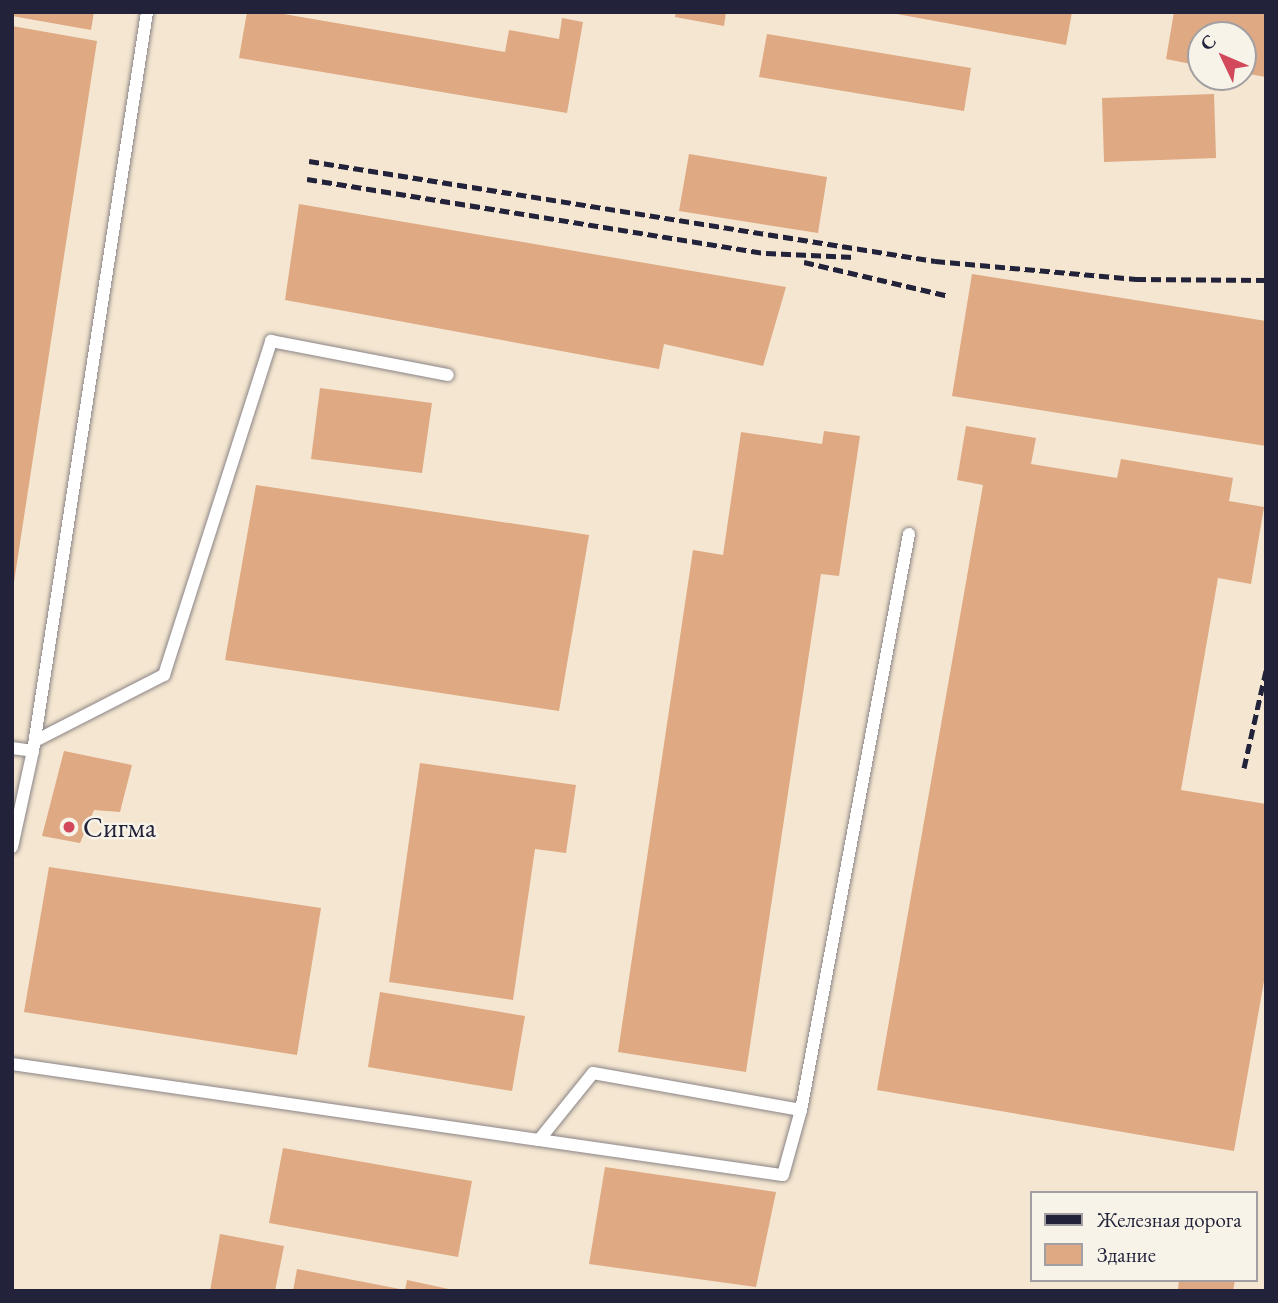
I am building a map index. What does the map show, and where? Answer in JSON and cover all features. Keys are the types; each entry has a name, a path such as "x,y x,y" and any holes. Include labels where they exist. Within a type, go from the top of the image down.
{"lane":[{"path":"12,847 34,746 147,12"},
{"path":"12,748 34,746 164,675 271,341 448,375"},
{"path":"12,1064 783,1175 802,1110 909,534"},
{"path":"539,1140 593,1073 802,1110"}],"building":[{"path":"12,12 94,12 91,30 12,16"},
{"path":"247,12 272,12 505,52 509,30 559,39 562,18 583,22 567,113 239,58"},
{"path":"676,12 726,12 724,26 675,17"},
{"path":"886,12 1072,12 1066,45"},
{"path":"1174,12 1266,12 1266,77 1257,75 1257,21 1187,21 1187,63 1166,59"},
{"path":"12,26 97,41 14,582 12,582"},
{"path":"767,34 971,68 964,111 759,77"},
{"path":"1214,94 1216,158 1104,162 1102,98"},
{"path":"689,154 827,177 818,233 679,211"},
{"path":"299,204 786,287 763,366 664,344 659,369 285,300"},
{"path":"972,274 1266,321 1266,446 952,396"},
{"path":"320,388 432,403 422,473 311,459"},
{"path":"966,426 1036,438 1031,464 1117,478 1121,459 1233,478 1229,501 1264,507 1251,584 1218,578 1181,790 1266,804 1266,970 1234,1151 877,1090 983,485 957,480"},
{"path":"824,431 860,436 839,576 821,574 746,1072 618,1052 693,550 723,555 741,432 822,444"},
{"path":"256,485 589,535 559,711 225,660"},
{"path":"64,751 132,765 120,812 94,810 80,843 42,836"},
{"path":"420,763 576,785 566,853 535,849 513,1000 389,982"},
{"path":"49,867 321,908 297,1055 24,1012"},
{"path":"380,992 525,1016 512,1091 368,1067"},
{"path":"283,1148 472,1181 458,1257 269,1223"},
{"path":"605,1167 776,1192 756,1287 589,1264"},
{"path":"220,1234 284,1246 275,1291 210,1291"},
{"path":"297,1269 405,1290 407,1280 458,1291 293,1291"},
{"path":"1179,1282 1235,1282 1233,1291 1178,1289"}],"railway":[{"path":"309,161 935,261 1136,279 1266,280"},
{"path":"307,179 766,253 854,257"},
{"path":"804,262 949,296"},
{"path":"1244,768 1266,670"}],"place":[{"name":"Сигма","path":"69,827"}]}
